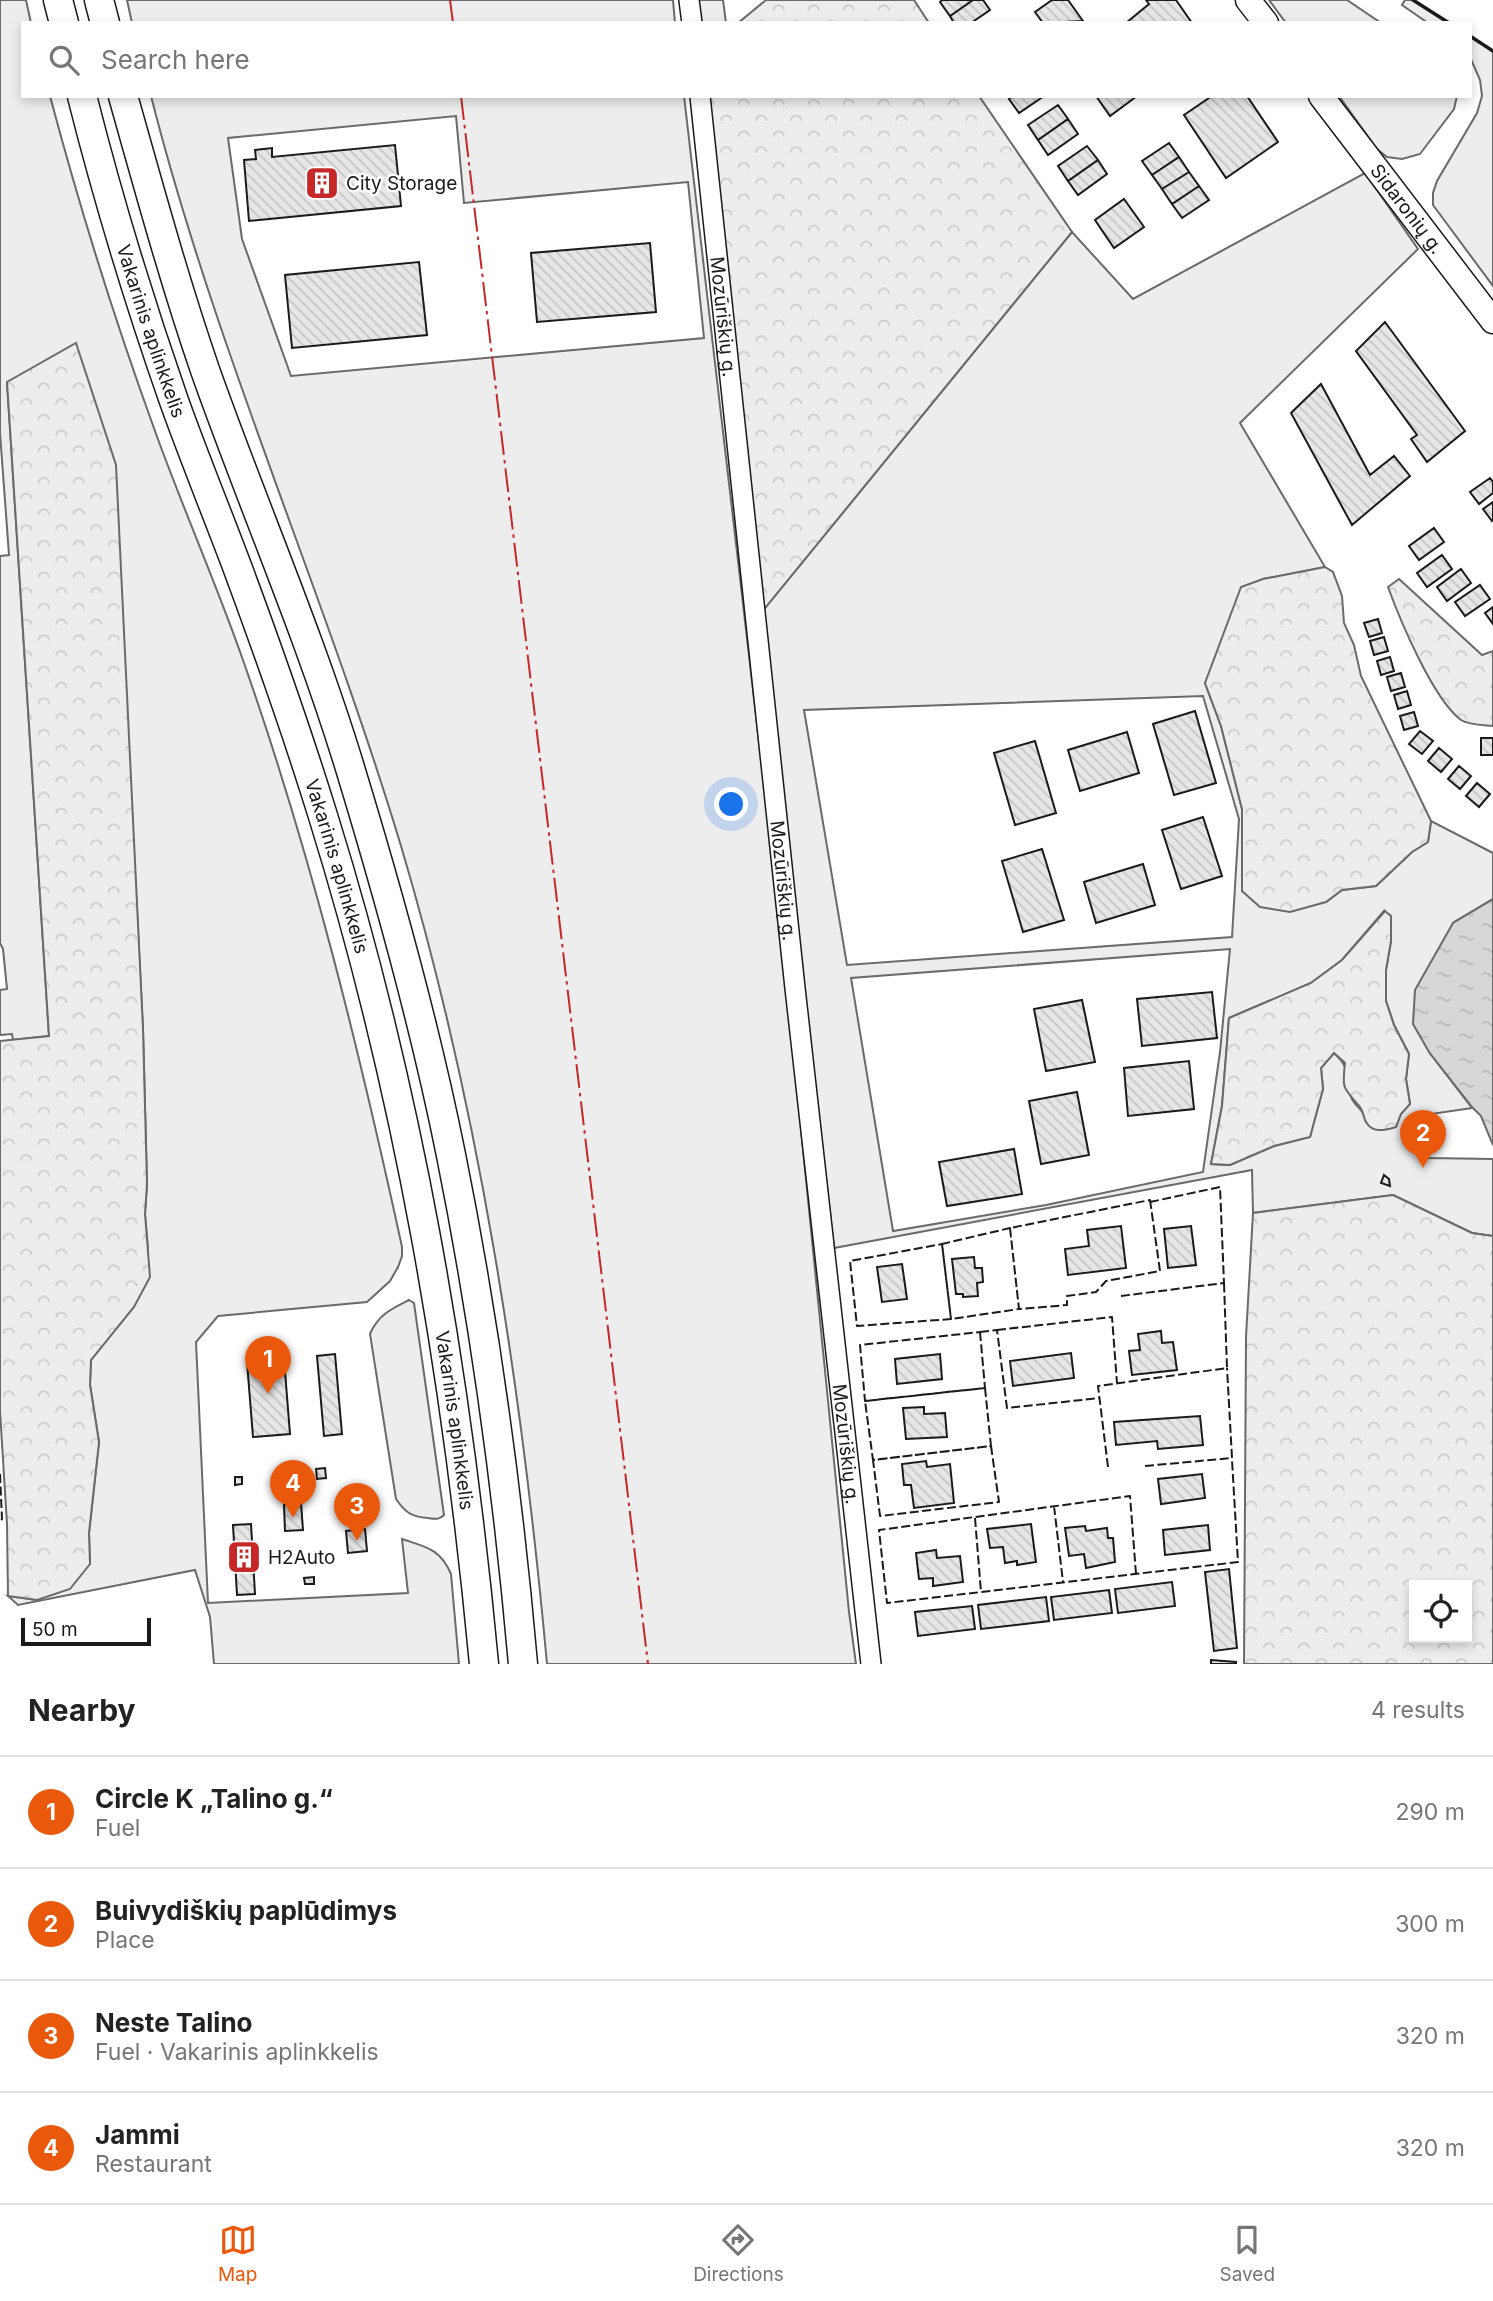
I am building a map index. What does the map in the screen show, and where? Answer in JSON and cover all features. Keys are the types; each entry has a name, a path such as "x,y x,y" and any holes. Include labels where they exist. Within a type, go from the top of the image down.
{"highway":[{"path":"58,0 63,21"},
{"path":"99,0 104,21"},
{"name":"Vakarinis aplinkkelis","path":"83,98 127,256 174,402 283,693 320,805 384,1037 410,1150 441,1312 467,1493 484,1664"},
{"name":"Vakarinis aplinkkelis","path":"124,98 159,225 205,370 312,654 349,764 417,1006 450,1152 477,1294 510,1531 523,1664"}],"main road":[{"path":"1248,0 1264,21"},
{"name":"Sidaronių g.","path":"1323,98 1493,321"}],"street":[{"path":"689,0 692,21"},
{"name":"Mozūriškių g.","path":"700,98 795,988 871,1664"}],"green space":[{"path":"0,0 26,0 31,21 21,21 21,98 51,98 86,223 126,348 166,460 234,634 268,735 332,952 402,1247 402,1256 390,1281 367,1302 218,1316 196,1342 208,1603 408,1593 402,1539 425,1547 437,1554 447,1565 451,1574 459,1664 214,1664 210,1617 195,1570 18,1605 8,1596 37,1600 90,1564 89,1533 99,1442 90,1385 91,1360 107,1338 148,1249 145,1214 147,1184 143,1029 124,657 7,382 49,1036 13,1040 12,1034 0,1035 0,990 7,989 0,943 0,556 9,555 0,433"},
{"path":"127,0 673,0 675,21 132,21"},
{"path":"697,0 723,0 726,21 700,21"},
{"path":"766,0 914,0 928,21 740,21"},
{"path":"1269,0 1347,0 1378,21 1285,21"},
{"path":"1405,0 1413,0 1446,21 1425,21 1402,5"},
{"path":"1472,37 1493,51 1493,286 1433,205 1437,181 1477,113 1482,96 1480,80 1472,62"},
{"path":"152,98 684,98 783,948 856,1664 547,1664 511,1355 454,1047 401,846 371,752 207,286","holes":["456,116 464,203 688,182 704,338 291,376 242,239 228,138"]},
{"path":"708,98 980,98 1072,232 761,613"},
{"path":"1340,98 1457,98 1454,109 1420,154 1402,159 1387,157 1377,149"},
{"path":"1365,173 1418,249 1240,423 1325,567 1263,579 1205,683 1221,726 1242,809 1242,891 1326,902 1342,890 1376,886 1412,852 1428,842 1431,821 1493,853 1493,899 1453,923 1429,1052 1472,1108 1424,1115 1428,1158 1493,1159 1493,1236 1472,1233 1393,1195 1253,1213 1252,1170 834,1248 761,613 1072,232 1133,299","holes":["1203,696 1239,819 1232,937 847,965 804,710","1384,911 1391,941 1386,970 1386,1001 1394,1025 1409,1054 1406,1079 1410,1104 1401,1113 1396,1127 1366,1122 1363,1113 1352,1099 1344,1065 1334,1053 1321,1068 1323,1089 1310,1137 1274,1146 1230,1165 1211,1164 1222,1106 1229,1018 1311,983 1342,960","1230,949 1220,1052 1203,1172 1046,1205 893,1231 851,978"]},
{"path":"76,343 116,465 143,1029 147,1184 145,1214 150,1277 134,1307 91,1360 90,1385 99,1442 89,1533 90,1564 70,1589 37,1600 8,1596 7,1524 0,1411 0,1041 49,1036 7,382"},
{"path":"1325,567 1333,572 1342,596 1344,623 1354,645 1361,676 1431,821 1428,842 1412,852 1376,886 1342,890 1326,902 1290,912 1260,907 1242,891 1242,809 1221,726 1205,683 1241,587 1263,579"},
{"path":"1399,579 1482,655 1493,651 1493,726 1461,720 1439,695 1409,638 1388,587"},
{"path":"1385,911 1391,916 1386,1001 1394,1025 1409,1054 1406,1079 1410,1104 1401,1114 1396,1127 1380,1130 1369,1126 1361,1109 1345,1088 1345,1063 1334,1053 1321,1068 1323,1089 1310,1137 1274,1146 1230,1165 1211,1164 1222,1106 1229,1018 1311,983 1342,960"},
{"path":"1393,1195 1472,1233 1493,1236 1493,1664 1244,1664 1246,1337 1253,1213"},
{"path":"409,1300 414,1303 444,1515 437,1519 413,1515 396,1499 370,1334 381,1317"}],"water":[{"path":"1493,899 1493,1145 1481,1116 1429,1052 1413,1024 1415,990 1453,923"}],"building":[{"path":"973,0 950,16 940,2"},
{"path":"973,0 983,0 990,10 974,21 953,21 950,16"},
{"path":"1052,0 1068,0 1083,21 1042,21 1035,12"},
{"path":"1146,0 1176,0 1191,21 1128,21 1149,4"},
{"path":"1010,98 1041,98 1019,113"},
{"path":"1097,98 1134,98 1110,116"},
{"path":"1209,98 1248,98 1278,142 1226,178 1184,115"},
{"path":"1058,105 1068,119 1038,140 1028,125"},
{"path":"1068,119 1078,134 1048,155 1038,140"},
{"path":"1169,143 1179,157 1152,175 1142,161"},
{"name":"City Storage","path":"395,145 401,206 249,221 244,160 256,159 255,150 272,148 272,157"},
{"path":"1087,146 1098,160 1068,181 1058,166"},
{"path":"1179,157 1189,172 1162,189 1152,175"},
{"path":"1098,160 1107,174 1078,195 1068,181"},
{"path":"1189,172 1199,186 1172,204 1162,189"},
{"path":"1199,186 1209,200 1182,218 1172,204"},
{"path":"1124,199 1144,227 1114,248 1095,220"},
{"path":"650,243 656,312 537,322 531,253"},
{"path":"419,262 427,335 292,348 285,275"},
{"path":"1385,322 1465,431 1427,462 1411,439 1417,435 1356,351"},
{"path":"1321,384 1370,475 1394,456 1410,476 1352,525 1291,413"},
{"path":"1490,478 1493,482 1493,493 1479,504 1470,492"},
{"path":"1493,502 1493,520 1492,521 1483,509"},
{"path":"1434,528 1444,542 1419,560 1409,546"},
{"path":"1442,555 1452,569 1427,587 1417,573"},
{"path":"1461,569 1471,583 1447,601 1437,587"},
{"path":"1480,585 1490,599 1465,616 1455,602"},
{"path":"1493,607 1493,624 1485,613"},
{"path":"1378,619 1382,633 1369,637 1364,623"},
{"path":"1384,637 1388,651 1374,655 1370,641"},
{"path":"1390,657 1394,671 1381,675 1377,661"},
{"path":"1401,673 1405,687 1391,691 1387,677"},
{"path":"1407,691 1411,705 1398,709 1394,695"},
{"path":"1195,711 1216,783 1174,795 1153,724"},
{"path":"1414,712 1418,726 1404,730 1400,716"},
{"path":"1420,731 1433,741 1422,754 1409,744"},
{"path":"1127,732 1139,773 1080,791 1068,750"},
{"path":"1481,738 1493,738 1493,755 1481,755"},
{"path":"1035,741 1056,813 1015,825 994,753"},
{"path":"1439,748 1452,759 1441,772 1428,761"},
{"path":"1459,766 1471,776 1460,789 1448,779"},
{"path":"1477,783 1490,794 1479,807 1466,796"},
{"path":"1203,817 1222,876 1181,889 1162,830"},
{"path":"1042,849 1064,920 1023,932 1002,861"},
{"path":"1143,864 1155,905 1096,923 1084,882"},
{"path":"1212,992 1217,1038 1142,1046 1137,999"},
{"path":"1082,1000 1095,1062 1046,1071 1034,1009"},
{"path":"1189,1061 1194,1109 1128,1116 1124,1068"},
{"path":"1077,1092 1089,1155 1041,1164 1029,1101"},
{"path":"1014,1149 1022,1194 947,1206 939,1162"},
{"path":"1384,1175 1389,1179 1390,1186 1381,1183"},
{"path":"1121,1226 1126,1268 1068,1275 1065,1249 1089,1246 1087,1230"},
{"path":"1191,1226 1196,1265 1168,1268 1164,1229"},
{"path":"974,1257 975,1268 982,1268 983,1282 977,1283 978,1296 963,1297 963,1294 956,1294 952,1259"},
{"path":"902,1264 907,1299 882,1302 877,1267"},
{"path":"1161,1331 1162,1343 1173,1342 1177,1370 1132,1375 1129,1351 1140,1350 1138,1334"},
{"path":"1071,1353 1074,1378 1013,1386 1010,1361"},
{"path":"335,1354 342,1434 324,1436 317,1356"},
{"path":"940,1354 942,1379 897,1384 895,1359"},
{"path":"284,1359 290,1434 253,1437 247,1362"},
{"path":"924,1407 924,1414 945,1413 947,1437 906,1439 903,1408"},
{"path":"1200,1416 1203,1445 1158,1449 1157,1441 1116,1445 1114,1422"},
{"path":"926,1461 927,1467 950,1464 954,1503 914,1508 911,1485 904,1485 902,1464"},
{"path":"325,1468 326,1478 317,1479 316,1469"},
{"path":"1202,1474 1205,1498 1161,1504 1158,1479"},
{"path":"235,1477 242,1477 242,1484 235,1485"},
{"path":"301,1503 303,1530 285,1531 284,1505"},
{"name":"H2Auto","path":"251,1524 255,1594 237,1595 233,1525"},
{"path":"1031,1524 1036,1562 1017,1565 1017,1561 1005,1563 1003,1547 990,1548 987,1529"},
{"path":"1208,1525 1210,1550 1165,1555 1163,1530"},
{"path":"1085,1526 1086,1531 1107,1528 1108,1538 1113,1538 1115,1562 1086,1568 1084,1554 1069,1556 1065,1528"},
{"path":"365,1529 367,1551 348,1553 346,1531"},
{"path":"936,1550 937,1558 960,1556 963,1582 933,1586 933,1578 919,1579 916,1553"},
{"path":"1229,1569 1237,1648 1214,1651 1205,1572"},
{"path":"314,1577 314,1584 305,1584 304,1578"},
{"path":"1172,1582 1175,1606 1118,1613 1115,1589"},
{"path":"1109,1590 1112,1613 1054,1620 1051,1597"},
{"path":"1046,1597 1049,1621 981,1629 978,1605"},
{"path":"972,1606 975,1629 918,1636 915,1612"},
{"path":"1211,1660 1236,1662 1236,1664 1211,1664"}],"fence":[{"path":"1121,1296 1224,1283 1220,1187 1150,1202"},
{"path":"1150,1200 1160,1271 1106,1281 1096,1292 1067,1296 1067,1305 1019,1309 1010,1228 1150,1200"},
{"path":"1010,1228 1019,1309 951,1319 942,1244 1010,1228"},
{"path":"942,1244 951,1319 857,1326 850,1261 942,1244"},
{"path":"1108,1467 1098,1386 1227,1368 1224,1283"},
{"path":"997,1330 1112,1317 1117,1383"},
{"path":"980,1332 997,1330 1007,1408 1100,1398"},
{"path":"980,1332 985,1388 865,1401 860,1345 980,1332"},
{"path":"1145,1466 1232,1458 1227,1368"},
{"path":"985,1388 991,1446 873,1460 865,1401 985,1388"},
{"path":"991,1446 999,1502 880,1516 873,1460 991,1446"},
{"path":"1136,1574 1130,1496 879,1530 887,1603 1238,1562 1232,1460"},
{"path":"0,1474 0,1522"},
{"path":"1054,1506 1063,1582"},
{"path":"975,1518 981,1592"}],"wall":[{"path":"1413,0 1446,21"},
{"path":"1472,37 1493,51"}],"power":[{"path":"450,0 453,21"},
{"path":"461,98 648,1664"}],"place":[{"name":"City Storage","path":"322,183"},
{"name":"Buivydiškių paplūdimys","path":"1423,1168"},
{"name":"Circle K „Talino g.“","path":"268,1394"},
{"name":"Jammi","path":"293,1518"},
{"name":"Neste Talino","path":"357,1541"},
{"name":"H2Auto","path":"244,1557"}]}
